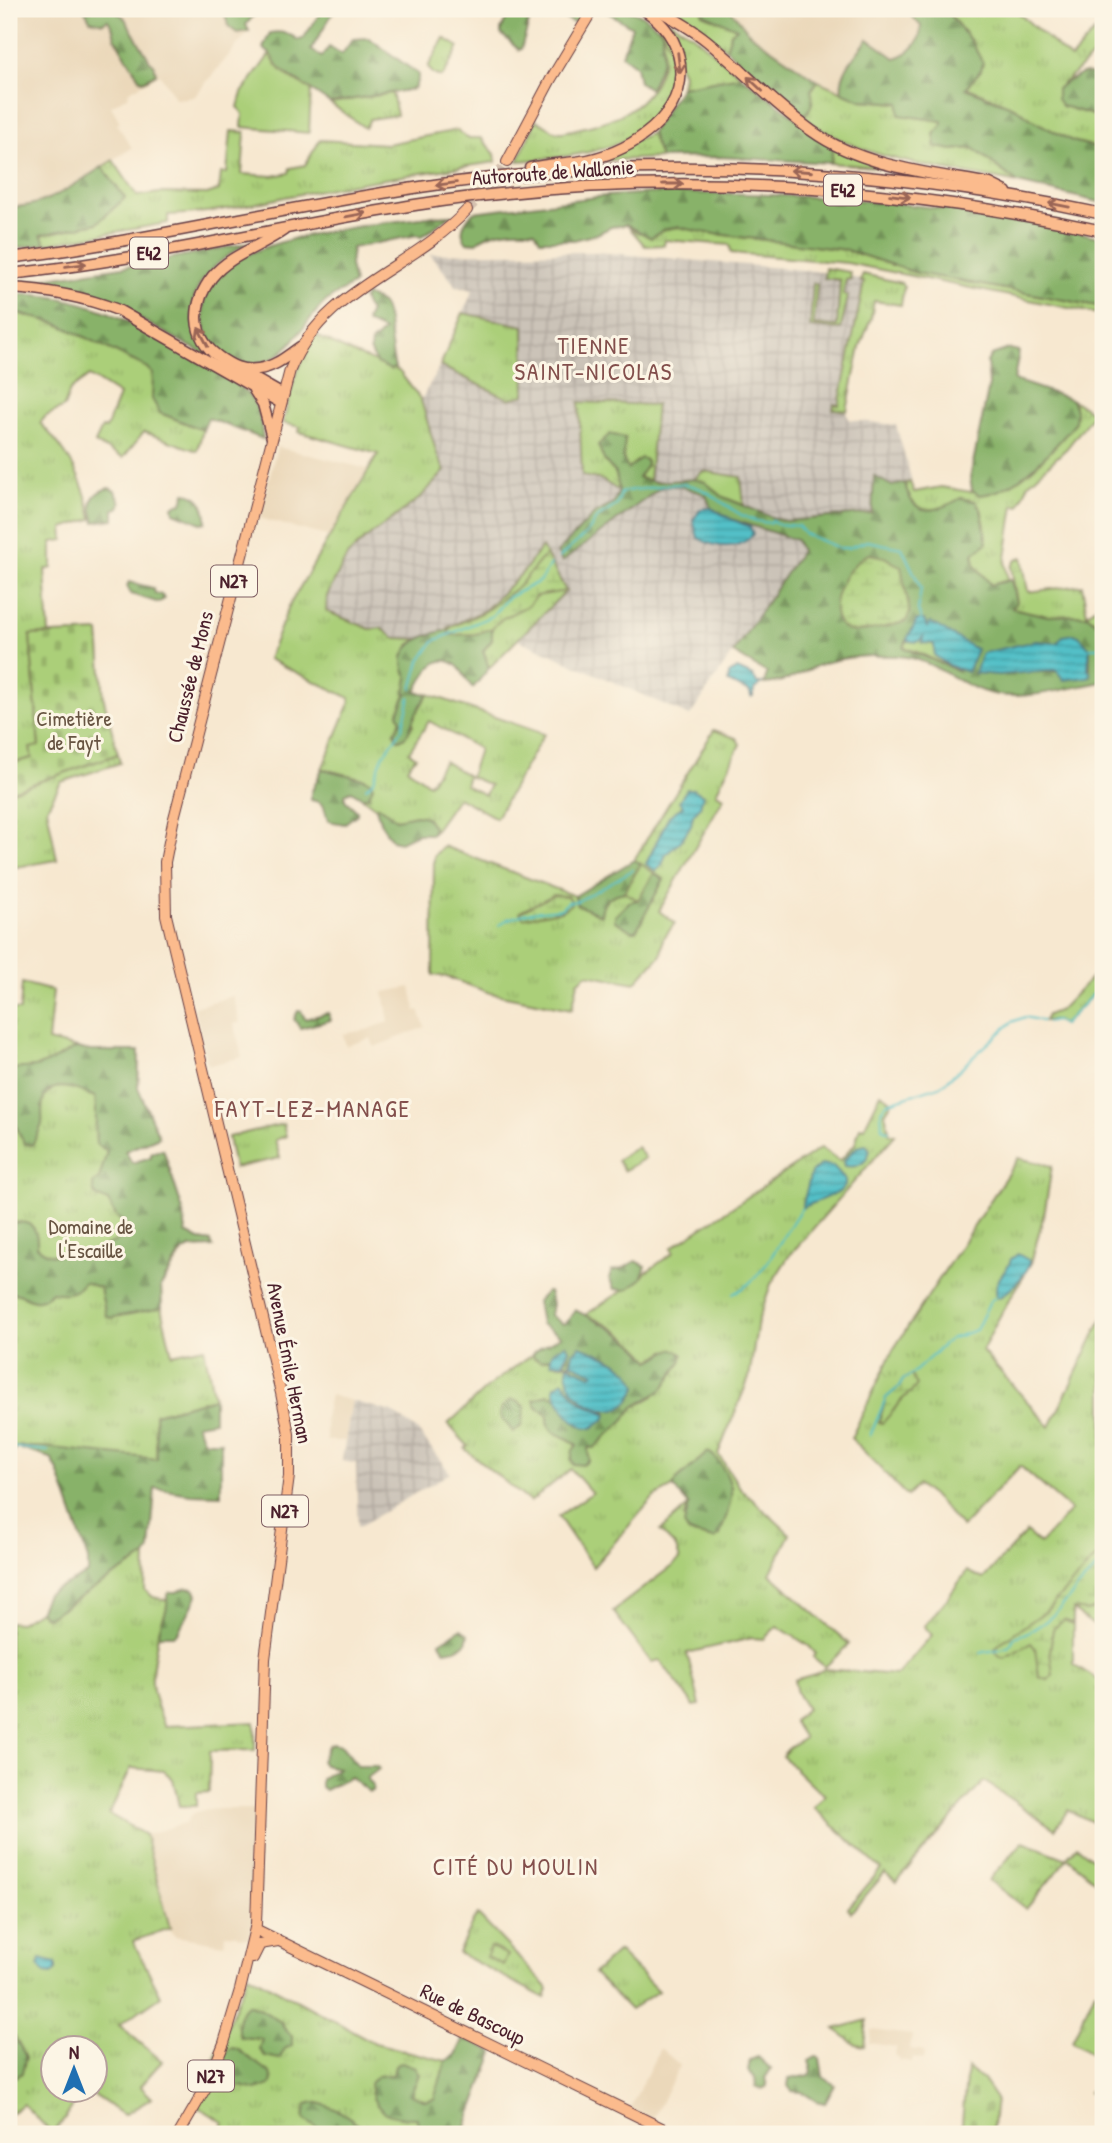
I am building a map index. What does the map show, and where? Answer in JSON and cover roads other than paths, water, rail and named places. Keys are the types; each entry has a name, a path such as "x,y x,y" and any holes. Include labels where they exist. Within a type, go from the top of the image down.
{"highway":[{"path":"513,176 533,167 588,160 611,153 643,136 664,116 680,80 679,58 669,32 643,9"},
{"path":"656,9 705,40 788,113 813,133 837,146 889,164 990,184 1015,196"},
{"name":"Autoroute de Wallonie","path":"9,258 148,237 380,193 513,176 650,168 775,169 913,181 1015,196 1103,214"},
{"name":"Autoroute de Wallonie","path":"9,274 151,253 396,208 513,193 651,184 785,186 912,197 1103,231"},
{"path":"282,399 212,352 200,335 196,314 200,298 215,274 229,260 267,242 289,227"},
{"path":"9,288 43,290 73,296 118,310 252,387 282,399"},
{"path":"234,368 255,369 269,366 300,346"},
{"path":"252,387 263,404 272,438"}],"main road":[{"path":"507,162 547,86 593,9"},
{"name":"N27","path":"272,438 300,346 316,325 336,305 423,245 467,210"},
{"name":"Chaussée de Mons","path":"187,764 272,438"},
{"name":"Avenue Émile Herman","path":"179,2134 211,2077 233,2014 255,1929 265,1659 289,1476 289,1434 283,1403 211,1093 166,915 165,862 187,764"},
{"name":"Rue de Bascoup","path":"255,1929 674,2134"},
{"path":"233,2014 242,1998 257,1949 265,1942 282,1942"}],"water":[{"path":"711,508 750,527 753,534 741,543 727,546 719,546 698,538 693,520 701,509"},
{"path":"917,620 924,620 927,627 930,622 977,650 967,672 948,665 934,655 934,644 922,643 923,637 918,642 907,639"},
{"path":"1074,634 1090,648 1088,668 1091,675 1088,677 1064,680 1056,670 999,675 975,673 982,653 1036,641 1057,643 1063,636"},
{"path":"737,669 753,676 757,683 762,683 754,690 753,697 750,692 728,682 729,674"},
{"path":"687,789 693,789 703,795 700,807 693,815 691,825 680,842 666,854 662,865 656,871 646,864 669,816 683,806 679,801"},
{"path":"866,1145 870,1150 864,1161 858,1165 845,1166 844,1160 857,1147"},
{"path":"821,1164 833,1166 845,1179 845,1186 839,1192 802,1208 811,1173"},
{"path":"1018,1254 1030,1261 1029,1265 1017,1282 997,1298 998,1280 1011,1259"},
{"path":"566,1345 569,1350 563,1363 551,1363 554,1351"},
{"path":"580,1346 614,1361 634,1379 637,1387 625,1404 610,1410 600,1408 591,1405 575,1392 569,1384 568,1365 591,1375 594,1373 571,1363 573,1353"},
{"path":"563,1381 577,1399 607,1414 606,1418 592,1428 574,1421 554,1390 555,1386"},
{"path":"40,1959 56,1963 56,1970 52,1974 45,1973 38,1966"}],"waterway":[{"path":"559,558 587,533 597,518 617,505 621,493 672,484 689,485 707,492 747,518 798,526 805,534 839,548 848,548 867,541 902,548 921,588 918,610 921,620"},
{"path":"412,689 420,661 434,641 492,616 507,598 540,581 551,564"},
{"path":"1090,648 1103,648"},
{"path":"366,788 374,780 383,756 402,729 410,697"},
{"path":"499,925 508,919 531,912 561,909 568,902 578,901 633,870"},
{"path":"1047,1022 1056,1021 1063,1025 1103,984"},
{"path":"889,1131 882,1128 881,1111 887,1103 942,1085 1012,1022 1025,1017 1042,1021"},
{"path":"733,1294 745,1287 764,1267 802,1208"},
{"path":"870,1436 886,1398 950,1339 976,1330 990,1301 996,1297"},
{"path":"9,1447 48,1451"},
{"path":"981,1653 1007,1647 1015,1637 1043,1623 1103,1563"}],"tunnel":[{"path":"467,210 489,188 507,162"}],"district":[{"name":"TIENNE SAINT-NICOLAS","path":"594,358"},
{"name":"FAYT-LEZ-MANAGE","path":"313,1108"},
{"name":"CITÉ DU MOULIN","path":"516,1866"}],"park label":[{"name":"Cimetière de Fayt","path":"74,730"},
{"name":"Domaine de l'Escaille","path":"91,1238"}]}
